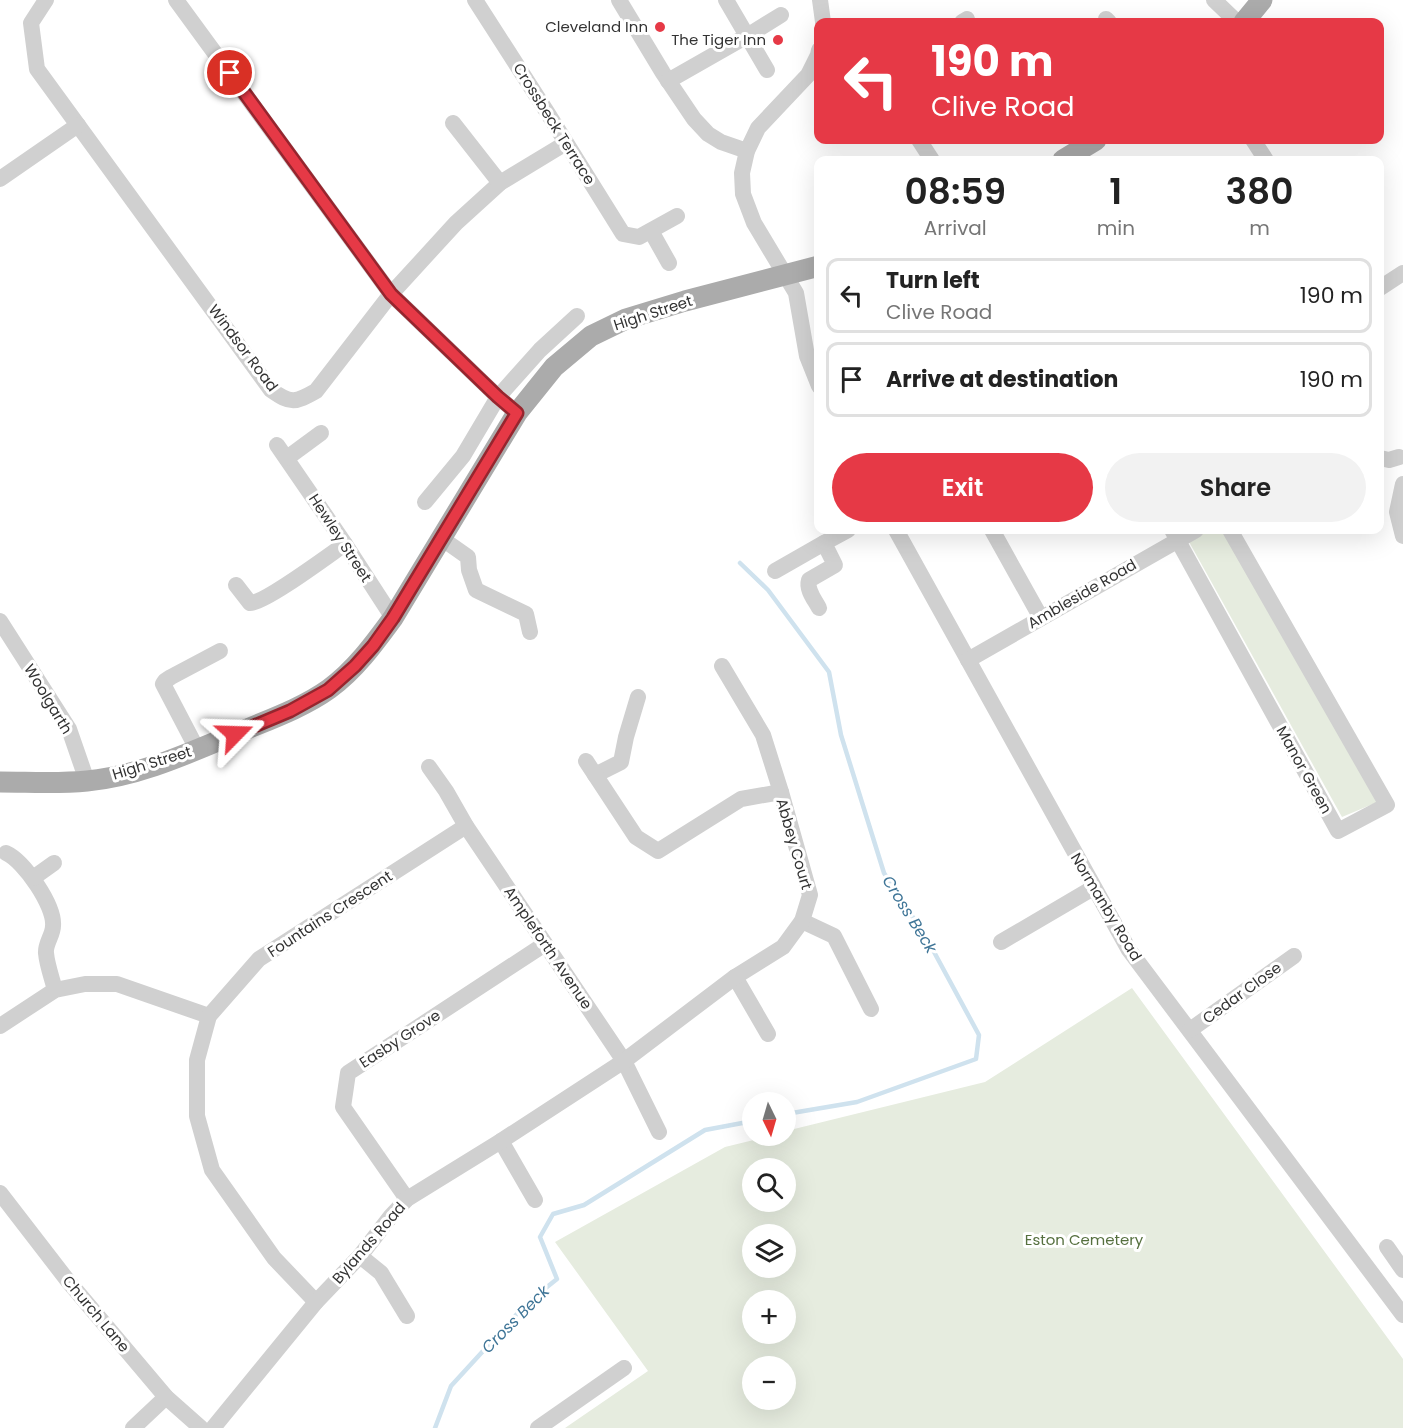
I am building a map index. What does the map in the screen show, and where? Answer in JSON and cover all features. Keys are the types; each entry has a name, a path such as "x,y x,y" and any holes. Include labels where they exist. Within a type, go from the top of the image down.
{"main road":[{"path":"1247,18 1263,0"},
{"path":"1070,156 1089,144"},
{"name":"High Street","path":"0,782 87,781 132,772 197,749 290,711 328,690 355,666 393,618 517,413 554,367 591,336 626,319 814,267"}],"street":[{"name":"Windsor Road","path":"46,0 31,23 37,69 271,390 286,400 301,399 316,391 391,294 456,223 500,183 566,143"},
{"path":"176,0 391,294 517,413"},
{"name":"Crossbeck Terrace","path":"475,0 623,234 645,234"},
{"path":"619,0 694,119 708,134 721,142 747,151"},
{"path":"726,0 767,70"},
{"path":"820,0 822,18"},
{"path":"1214,0 1233,18"},
{"path":"668,81 781,15"},
{"path":"814,63 807,75 758,128 747,151 742,173 743,194 754,223 796,293 807,356 814,374"},
{"path":"453,123 500,183"},
{"path":"0,179 78,125"},
{"path":"669,263 645,234 677,216"},
{"path":"1384,285 1403,273"},
{"path":"424,502 463,456 498,397 540,350 577,316"},
{"name":"Hewley Street","path":"321,433 282,451 393,618"},
{"path":"1384,459 1402,459"},
{"path":"1403,484 1397,512 1403,536"},
{"path":"775,571 841,534"},
{"name":"Normanby Road","path":"898,534 1129,950 1403,1315"},
{"path":"994,534 1041,618"},
{"name":"Manor Green","path":"1175,535 1338,831 1387,804 1232,534"},
{"name":"Ambleside Road","path":"968,660 1175,535"},
{"path":"441,538 468,557 476,590 526,614 530,632"},
{"path":"819,608 808,584 809,580 835,565 824,543"},
{"path":"236,585 250,603 254,603 276,591 345,544"},
{"name":"Woolgarth","path":"0,621 69,729 87,781"},
{"path":"197,749 163,684 171,677 220,651"},
{"path":"722,666 763,735 781,792"},
{"name":"Abbey Court","path":"624,1061 735,977 783,947 802,921 810,895 781,792 741,799 658,851 636,837 590,768 621,762 638,697"},
{"name":"Ampleforth Avenue","path":"429,767 624,1061 659,1132"},
{"name":"Fountains Crescent","path":"316,1302 274,1258 212,1170 197,1116 197,1060 209,1016 259,959 466,826"},
{"path":"6,853 13,856 33,878 52,911 53,926 45,951 55,990"},
{"path":"33,878 54,863"},
{"path":"1001,942 1093,888"},
{"path":"802,921 834,936 871,1009"},
{"name":"Easby Grove","path":"407,1199 343,1107 348,1073 545,944"},
{"name":"Cedar Close","path":"1190,1030 1294,956"},
{"path":"735,977 768,1034"},
{"path":"0,1026 55,990 85,984 117,984 209,1016"},
{"name":"Bylands Road","path":"213,1428 316,1302 360,1256 407,1199 624,1061"},
{"path":"501,1141 535,1200"},
{"name":"Church Lane","path":"0,1193 68,1281 166,1397 201,1428"},
{"path":"1387,1247 1403,1270"},
{"path":"360,1256 381,1273 407,1316"},
{"path":"538,1428 624,1368"},
{"path":"133,1428 166,1397"}],"green space":[{"path":"1197,534 1225,534 1380,801 1342,817 1188,540"},
{"name":"Eston Cemetery","path":"1132,988 1403,1359 1403,1428 565,1428 648,1371 555,1242 725,1147 742,1143 742,1146 796,1146 796,1129 985,1082"}],"waterway":[{"name":"Cross Beck","path":"740,563 768,590 829,672 841,735 884,873 927,939 979,1035 976,1059 857,1102 796,1112"},
{"name":"Cross Beck","path":"435,1428 451,1386 527,1303 557,1279 540,1237 553,1214 584,1205 705,1130 742,1123"}],"place":[{"name":"Cleveland Inn","path":"660,27"},
{"name":"The Tiger Inn","path":"778,40"}],"route":[{"path":"230,73 391,294 517,413 393,618 373,646 328,690 290,711 235,734"}]}
